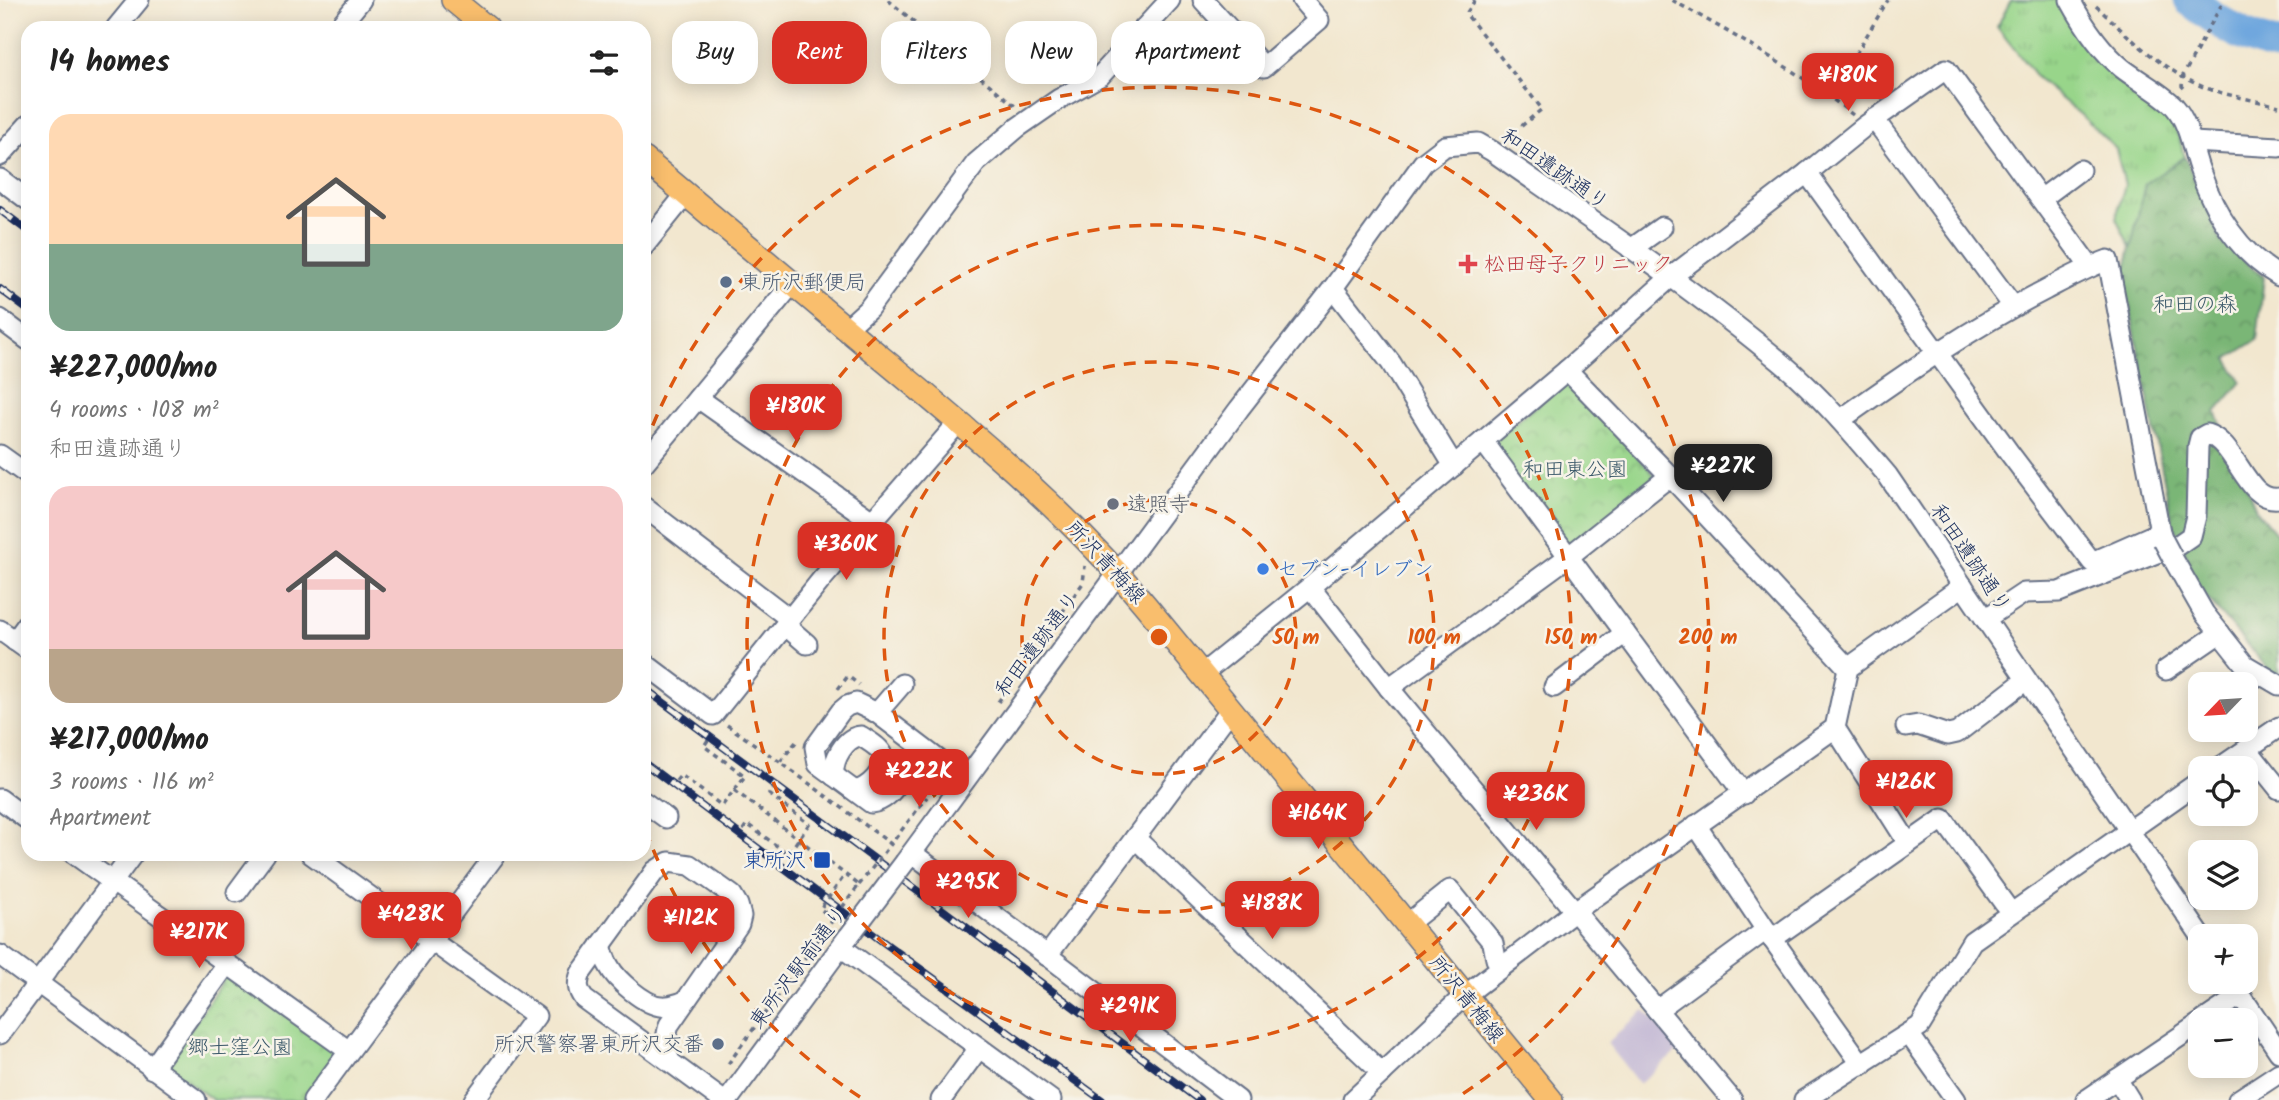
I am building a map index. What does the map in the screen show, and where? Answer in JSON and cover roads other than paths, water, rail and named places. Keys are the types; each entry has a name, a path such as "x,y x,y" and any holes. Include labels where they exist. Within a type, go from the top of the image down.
{"main road":[{"path":"453,0 478,21"},
{"name":"所沢青梅線","path":"651,165 958,423 1041,496 1119,573 1551,1100"}],"street":[{"path":"122,21 139,0"},
{"path":"344,21 361,0"},
{"path":"846,329 869,308 976,163 1030,119 1100,76 1170,0"},
{"path":"1203,0 1264,67 1320,20 1302,0"},
{"path":"2070,0 2084,26 2120,66 2174,107 2193,142 2200,170 2234,238 2263,267 2279,276"},
{"path":"1202,674 1454,466 1671,277 1870,122 1946,69 2090,267"},
{"path":"1870,122 2013,306"},
{"path":"0,156 21,133"},
{"path":"2193,142 2279,147"},
{"name":"和田遺跡通り","path":"909,857 1238,409 1333,288 1423,163 1445,146 1478,143 1671,277 1783,364 1840,420 1888,476 2194,924"},
{"path":"2041,199 2080,170"},
{"path":"1807,173 2092,562 2165,543"},
{"path":"0,178 21,194"},
{"path":"651,237 686,194"},
{"path":"1631,248 1662,226"},
{"path":"1840,420 1937,353 2013,306 2109,260 2165,543 2204,613 2245,665 2279,685"},
{"path":"651,455 792,284"},
{"path":"1333,288 1391,363 1454,466"},
{"path":"0,319 21,335"},
{"path":"1567,370 1670,476 1848,668"},
{"path":"698,398 872,521"},
{"path":"651,668 713,715 787,622 958,423"},
{"path":"1986,619 2024,593 2059,592 2178,545 2191,536 2196,516 2198,446 2200,438 2207,434 2225,446 2259,494 2279,498"},
{"path":"1483,441 1744,794"},
{"path":"0,455 21,470"},
{"path":"1389,688 1568,557 1670,476"},
{"path":"651,513 787,622 807,644"},
{"path":"1353,1100 1464,996 1575,911 1835,728 1848,668 1963,586"},
{"path":"1310,587 1389,688 1732,1100"},
{"path":"1554,687 1625,633"},
{"path":"2166,670 2220,633"},
{"path":"1906,727 1918,725 1948,735 1957,733 2026,680"},
{"path":"881,709 902,684"},
{"path":"949,767 922,760 916,763 880,802 871,803 818,764 815,747 847,706 856,703 881,709 965,780"},
{"path":"1047,956 1231,709"},
{"path":"2237,756 2279,727"},
{"path":"1835,728 1908,843"},
{"path":"834,776 834,763 852,738 861,737 882,751 883,766 864,789 854,790"},
{"path":"2247,749 2279,789"},
{"path":"1807,1099 1920,1026 1972,941 2188,790"},
{"path":"0,799 21,815"},
{"path":"651,807 666,818"},
{"path":"1657,1010 1944,819 2011,913"},
{"path":"1696,825 1769,935 1861,1065"},
{"path":"1135,838 1382,1073"},
{"path":"909,857 1047,956 1238,1100"},
{"name":"東所沢駅前通り","path":"728,1100 909,857"},
{"path":"84,861 349,1051"},
{"path":"0,1034 128,861"},
{"path":"237,892 260,861"},
{"path":"321,861 536,1016 474,1100"},
{"path":"313,1100 491,861"},
{"path":"671,1063 666,1052 669,1025 739,924 741,916 732,895 690,865 669,862 655,871 581,973 579,993 584,999 671,1063 722,1100"},
{"path":"1406,925 1450,890 1493,943 1496,959 1502,967"},
{"path":"845,942 979,1048 1051,1100"},
{"path":"601,946 608,966 620,981 638,994 662,1007 683,1002"},
{"path":"0,955 196,1100"},
{"path":"152,1069 226,965"},
{"path":"2216,1008 2231,994"},
{"path":"2241,994 2279,1052"},
{"path":"2086,1100 2188,1031"},
{"path":"1909,1034 1956,1100"},
{"path":"941,1100 979,1048"},
{"path":"2238,1100 2279,1073"},
{"path":"2117,1079 2130,1100"}],"waterway":[{"path":"2190,0 2232,29 2279,47"}],"railway":[{"path":"0,210 21,226"},
{"path":"0,289 21,305"},
{"path":"651,693 1199,1100"},
{"path":"651,768 886,944 1102,1100"}],"place":[{"name":"松田母子クリニック","path":"1468,264"},
{"name":"東所沢郵便局","path":"726,282"},
{"name":"遠照寺","path":"1113,504"},
{"name":"セブン-イレブン","path":"1263,569"},
{"name":"東所沢","path":"822,860"},
{"name":"所沢警察署東所沢交番","path":"718,1044"}],"park label":[{"name":"和田の森","path":"2195,304"},
{"name":"和田東公園","path":"1575,469"},
{"name":"郷士窪公園","path":"240,1047"}]}
